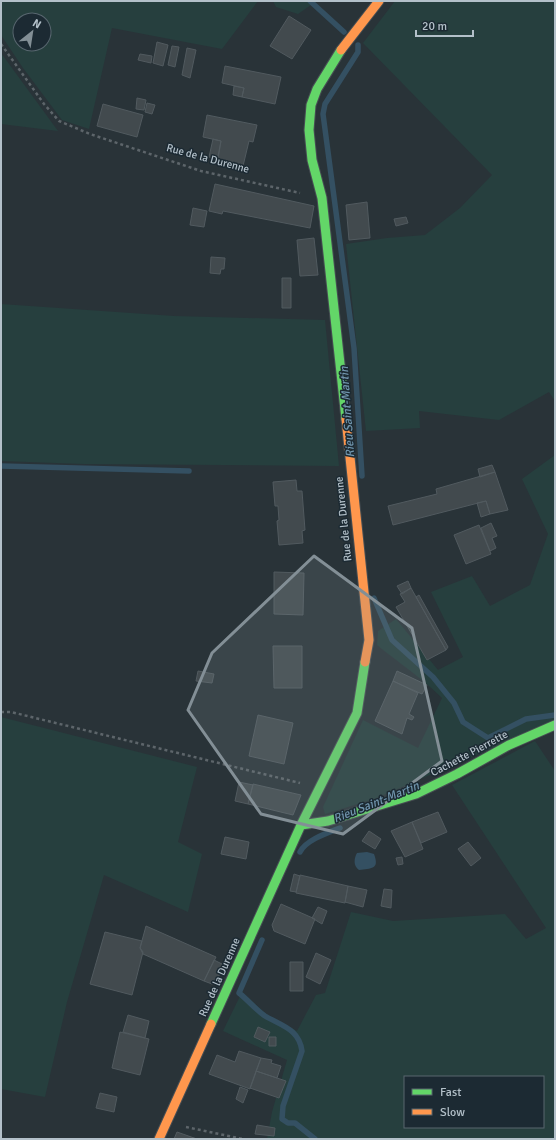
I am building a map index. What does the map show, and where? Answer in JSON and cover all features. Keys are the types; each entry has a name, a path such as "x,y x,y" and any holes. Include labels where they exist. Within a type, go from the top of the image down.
{"street":[{"name":"Rue de la Durenne","path":"159,1139 301,825 357,713 369,640 322,198 313,165 309,119 313,97 330,66 379,1"},
{"name":"Cachette Pierrette","path":"301,825 328,821 416,794 457,774 509,744 555,725"}],"path":[{"name":"Rue de la Durenne","path":"1,44 44,104 59,120 90,134 200,171 322,198"},
{"path":"1,712 11,712 319,788"},
{"path":"166,1122 243,1139"}],"highlighted area":[{"path":"314,556 412,628 442,761 343,834 261,814 188,710 212,653"}],"green space":[{"path":"1,1 258,1 222,49 112,28 89,129 62,120 12,52 52,52 52,12 12,12 12,52 1,35"},
{"path":"273,1 313,1 311,5 298,14 276,7"},
{"path":"395,1 555,1 555,401 549,392 499,420 419,411 420,428 366,431 346,244 387,238 425,235 460,208 492,175 363,43"},
{"path":"1,53 58,131 1,124"},
{"path":"1,304 174,316 325,320 339,466 84,464 1,461"},
{"path":"555,455 555,721 374,799 325,814 323,807 363,720 418,748 442,698 377,645 378,631 396,619 438,670 463,657 431,592 472,576 490,606 530,585 548,534 522,479"},
{"path":"1,717 197,767 178,842 202,854 188,912 104,875 67,1002 45,1097 1,1089"},
{"path":"535,741 555,771 555,1139 267,1139 272,1112 287,1060 223,1031 242,992 266,1014 297,1031 316,995 325,993 351,912 393,921 505,914 526,939 546,928 452,785"}],"water":[{"path":"367,852 374,854 376,859 375,866 359,870 355,864 356,855 357,853"}],"building":[{"path":"289,16 311,30 292,59 270,46"},
{"path":"157,42 168,45 163,66 153,63"},
{"path":"172,46 179,47 175,67 168,65"},
{"path":"187,48 196,50 190,78 182,75"},
{"path":"140,54 152,56 151,63 138,60"},
{"path":"225,66 281,77 275,104 242,97 244,88 222,83"},
{"path":"234,86 244,88 242,97 233,95"},
{"path":"137,98 146,100 144,110 136,109"},
{"path":"147,103 155,105 152,114 145,112"},
{"path":"103,104 143,115 137,137 97,126"},
{"path":"207,115 257,125 253,142 249,141 243,166 217,161 221,141 203,137"},
{"path":"213,139 221,141 218,159 209,157"},
{"path":"215,184 314,206 310,228 223,211 222,214 209,211"},
{"path":"367,202 370,238 349,240 346,205"},
{"path":"193,208 207,211 204,227 190,225"},
{"path":"406,217 408,223 396,226 394,219"},
{"path":"314,238 318,275 300,276 297,240"},
{"path":"211,257 225,258 224,269 221,269 220,274 210,273"},
{"path":"282,278 291,278 291,308 282,308"},
{"path":"492,465 495,472 480,477 478,469"},
{"path":"495,472 508,510 490,514 486,501 393,525 388,506 437,494 436,489"},
{"path":"296,480 297,491 302,491 305,530 302,531 303,543 279,545 277,521 279,520 278,506 275,506 273,482"},
{"path":"486,501 490,514 481,517 477,503"},
{"path":"491,523 497,536 492,538 496,548 490,551 481,528"},
{"path":"479,525 491,554 466,564 454,535"},
{"path":"274,572 304,573 303,615 274,614"},
{"path":"408,581 411,588 402,594 397,586"},
{"path":"411,588 446,650 427,660 396,607 405,602 400,594"},
{"path":"419,595 448,647 446,650 416,597"},
{"path":"273,646 302,646 302,688 274,688"},
{"path":"198,671 214,674 212,683 196,681"},
{"path":"397,671 427,685 422,694 393,681"},
{"path":"393,681 418,693 409,714 414,717 412,720 407,718 402,734 375,721"},
{"path":"258,715 293,723 284,764 249,756"},
{"path":"239,782 253,785 248,804 235,801"},
{"path":"253,784 301,795 293,815 248,804"},
{"path":"438,812 447,832 421,843 412,822"},
{"path":"412,822 423,849 405,857 391,831"},
{"path":"369,831 381,839 375,849 362,841"},
{"path":"225,837 249,842 246,859 221,854"},
{"path":"468,842 481,858 471,866 458,849"},
{"path":"402,857 403,864 398,865 396,858"},
{"path":"294,874 300,876 296,892 290,891"},
{"path":"300,875 348,886 345,903 296,893"},
{"path":"348,886 367,890 363,907 345,902"},
{"path":"384,889 392,890 391,908 381,906"},
{"path":"281,904 315,919 305,944 274,931 272,925"},
{"path":"318,907 327,911 322,924 312,918"},
{"path":"146,926 216,957 204,981 143,954 140,948"},
{"path":"105,932 142,941 140,948 143,952 132,995 90,984"},
{"path":"316,953 331,960 320,984 306,977"},
{"path":"214,960 224,965 216,982 212,984 204,981"},
{"path":"290,962 303,962 303,991 290,991"},
{"path":"128,1015 149,1021 145,1038 123,1032"},
{"path":"258,1027 270,1032 265,1042 254,1037"},
{"path":"120,1032 149,1039 140,1075 112,1068"},
{"path":"269,1037 276,1037 276,1046 269,1046"},
{"path":"239,1051 261,1058 250,1089 209,1074 217,1055 235,1062"},
{"path":"261,1058 272,1060 271,1063 281,1066 277,1078 256,1071"},
{"path":"256,1071 286,1081 279,1098 250,1088"},
{"path":"240,1087 248,1090 243,1103 236,1099"},
{"path":"100,1093 117,1097 114,1112 96,1108"},
{"path":"257,1125 275,1128 274,1136 255,1134"},
{"path":"177,1132 197,1139 174,1139"}],"waterway":[{"name":"Rieu Saint-Martin","path":"310,1 344,32"},
{"name":"Rieu Saint-Martin","path":"358,45 358,52 325,104 323,114 354,348 362,476"},
{"path":"1,466 189,471"},
{"name":"Rieu Saint-Martin","path":"374,598 392,640 433,677 454,703 463,722 488,738 491,743"},
{"path":"488,738 526,719 555,715"},
{"name":"Rieu Saint-Martin","path":"300,852 312,840 340,828"},
{"path":"262,940 239,993 262,1014 289,1029 297,1038 302,1051 283,1106 282,1119 288,1123 295,1123 315,1139"}],"traffic: fast":[{"path":"341,50 317,89 311,105 309,130 312,160 322,198 346,419"},
{"path":"211,1024 301,825 357,713 365,662"},
{"path":"301,825 328,821 416,794 457,774 509,745 555,725"}],"traffic: slow":[{"path":"341,50 379,1"},
{"path":"346,419 369,640 365,662"},
{"path":"159,1139 211,1024"}]}
